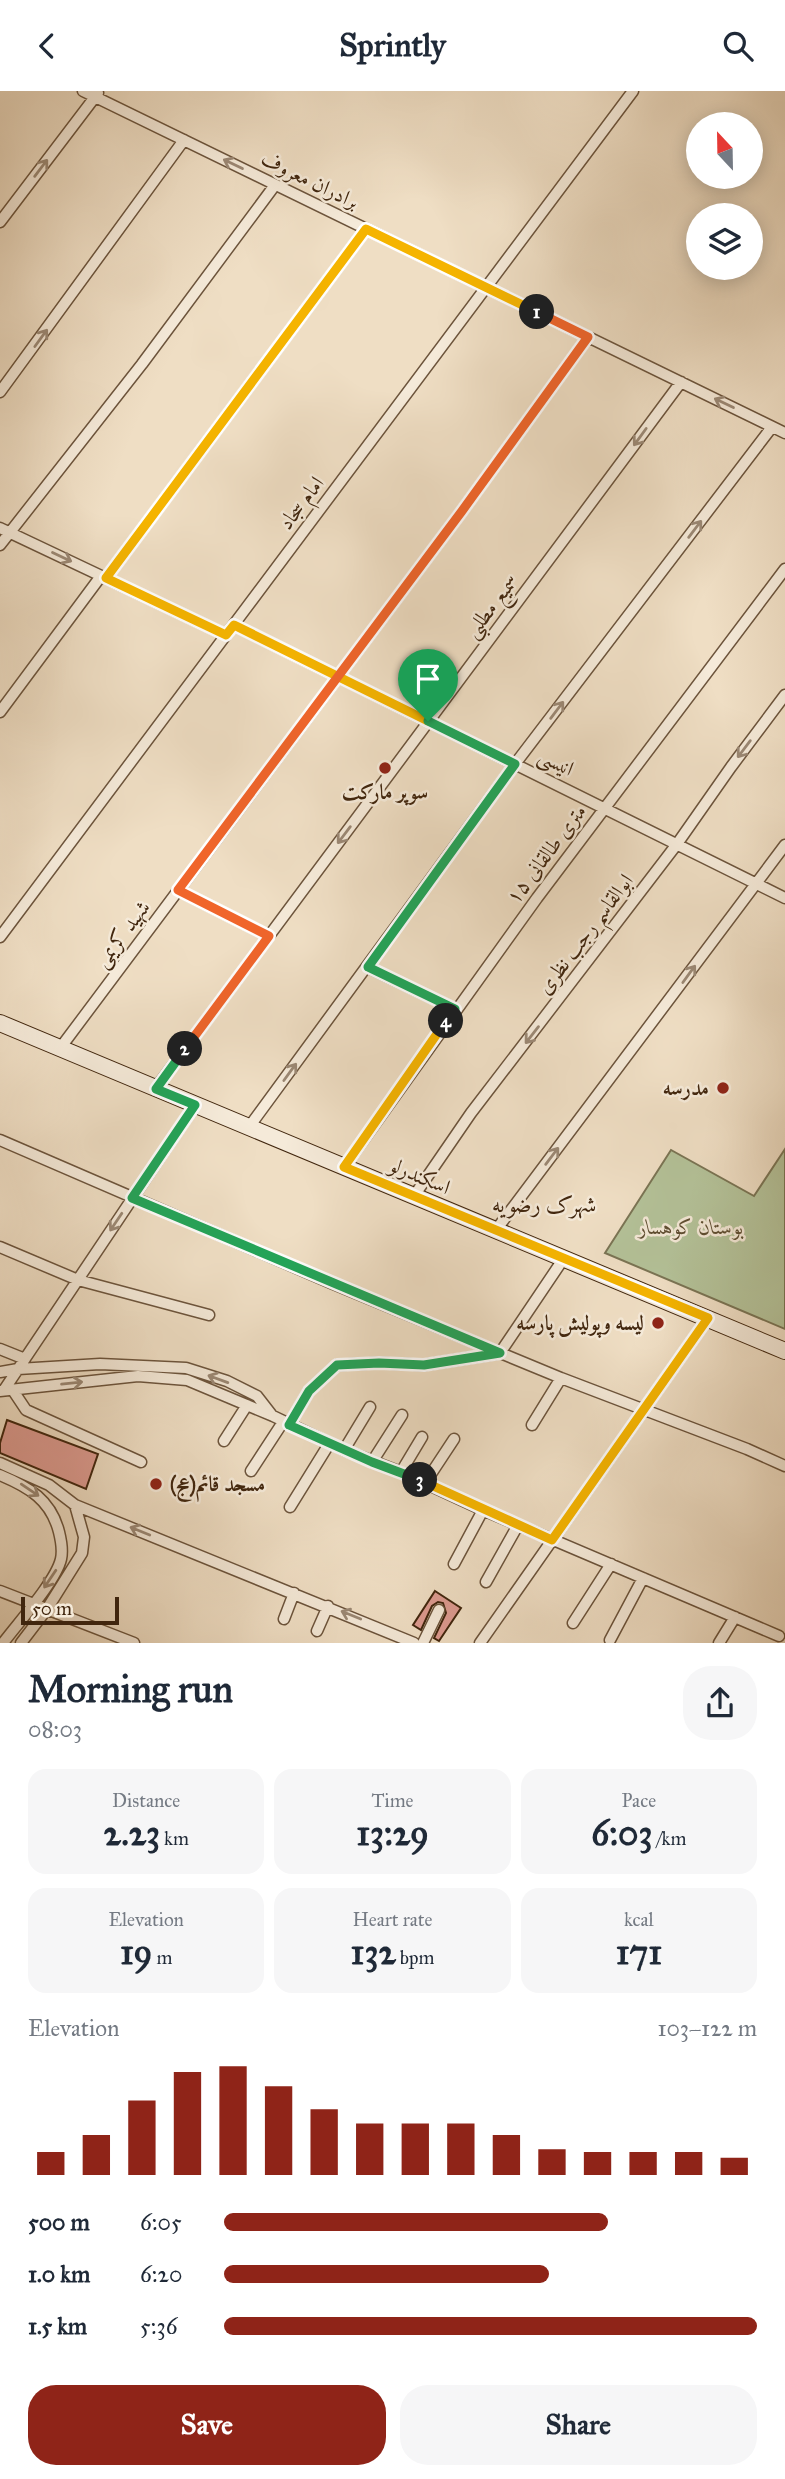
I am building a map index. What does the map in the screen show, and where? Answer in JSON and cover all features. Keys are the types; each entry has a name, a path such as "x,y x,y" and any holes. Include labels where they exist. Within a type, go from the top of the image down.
{"main road":[{"name":"اسکندرلو","path":"0,1023 785,1351"}],"street":[{"name":"برادران معروف","path":"83,91 97,94 275,185 785,433"},
{"name":"امام سجاد","path":"0,937 633,91"},
{"path":"0,222 97,94"},
{"path":"0,393 184,140"},
{"path":"0,545 5,530 142,364 275,185"},
{"path":"0,712 366,229"},
{"name":"شهید کریمی","path":"61,1047 462,511 588,337"},
{"name":"سمیع مطلبی","path":"156,1089 681,382"},
{"path":"249,1127 515,764 772,427"},
{"path":"5,530 226,635"},
{"name":"۱۵ متری طالقانی","path":"344,1167 455,1009 785,569"},
{"name":"انیسی","path":"234,625 785,898"},
{"name":"ابوالقاسم رجب نظری","path":"414,1196 471,1113 677,844 785,695"},
{"path":"496,1230 785,845"},
{"path":"178,890 269,936"},
{"path":"368,967 455,1009"},
{"path":"5,1390 195,1105"},
{"path":"0,1140 500,1353 785,1466"},
{"path":"0,1247 78,1280 209,1315"},
{"path":"251,1471 281,1421 337,1365 424,1365 500,1353 564,1258"},
{"path":"480,1643 708,1318"},
{"path":"0,1349 22,1364"},
{"path":"0,1372 22,1364 186,1368 227,1381 257,1396 281,1421"},
{"path":"5,1390 138,1376 187,1380 552,1540 780,1635"},
{"path":"532,1425 561,1378"},
{"path":"5,1390 26,1410 141,1462"},
{"path":"224,1441 247,1405"},
{"path":"344,1450 370,1407"},
{"path":"372,1462 402,1415"},
{"path":"401,1472 422,1437"},
{"path":"425,1483 454,1439"},
{"path":"290,1507 329,1444"},
{"path":"0,1463 49,1485 75,1505 414,1643"},
{"path":"0,1475 39,1496 53,1515 62,1558 55,1573 3,1643"},
{"path":"22,1643 82,1553 84,1537 75,1505"},
{"path":"454,1564 483,1510"},
{"path":"486,1582 518,1525"},
{"path":"573,1623 611,1564"},
{"path":"610,1640 643,1578"},
{"path":"0,1591 134,1643"},
{"path":"284,1619 294,1593"},
{"path":"317,1631 328,1606"},
{"path":"423,1643 439,1610"},
{"path":"719,1643 735,1617"}],"green space":[{"name":"بوستان کوهسار","path":"785,1149 785,1329 605,1253 671,1150 754,1196"}],"building":[{"path":"7,1420 98,1454 86,1489 0,1453"},
{"path":"435,1591 461,1608 439,1641 434,1638 446,1613 443,1603 438,1602 432,1606 421,1630 413,1625"}],"place":[{"name":"سوپر مارکت","path":"385,768"},
{"name":"مدرسه","path":"723,1088"},
{"name":"لیسه وپولیش پارسه","path":"658,1323"},
{"name":"مسجد قائم(عج)","path":"156,1484"}],"district":[{"name":"شهرک رضویه","path":"544,1204"}],"route":[{"path":"428,721 338,677 234,625 226,635 106,578 366,229 588,337 462,511 338,677 178,890 269,936 156,1089 195,1105 132,1198 500,1353 424,1365 337,1365 309,1391 289,1425 552,1540 708,1318 344,1167 455,1009 368,967 515,764 428,721"}]}
